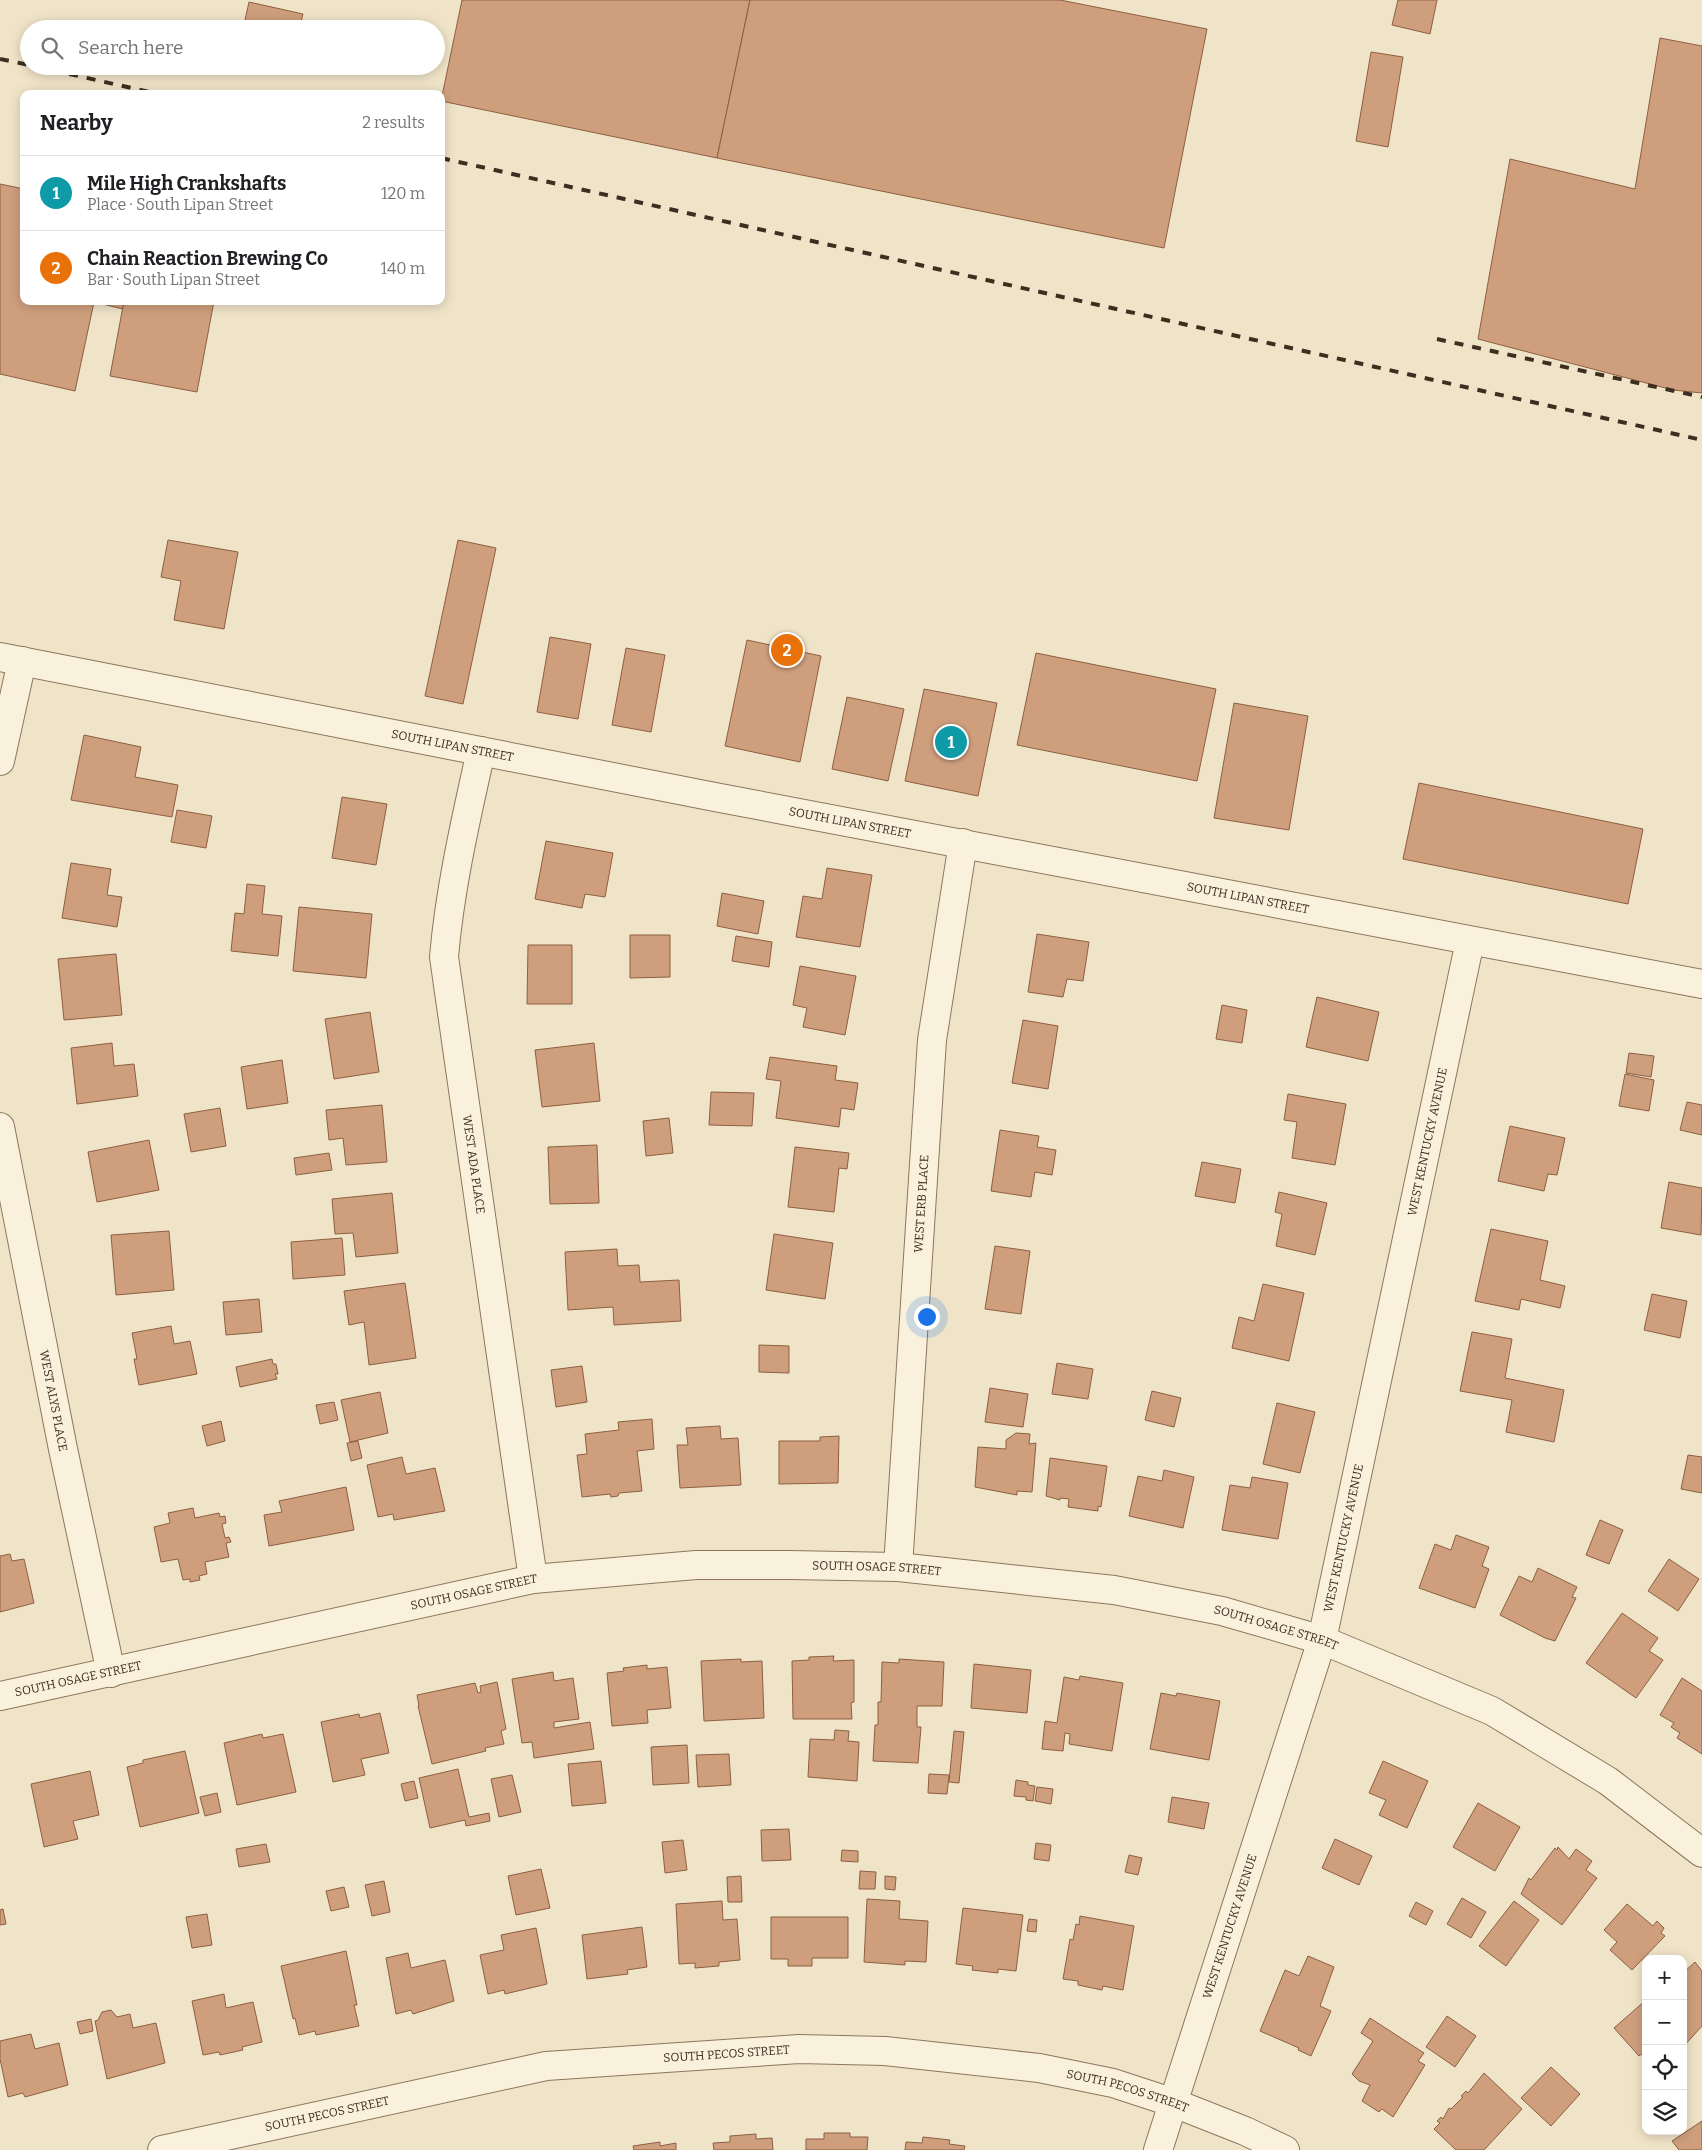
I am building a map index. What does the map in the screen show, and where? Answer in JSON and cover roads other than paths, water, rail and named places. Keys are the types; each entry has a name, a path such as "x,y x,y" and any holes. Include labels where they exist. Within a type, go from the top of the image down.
{"street":[{"name":"SOUTH LIPAN STREET","path":"11,659 1470,941 1702,984"},
{"path":"0,761 11,659"},
{"name":"WEST ADA PLACE","path":"482,751 460,846 448,912 444,957 533,1580"},
{"name":"WEST ERB PLACE","path":"898,1568 932,1040 963,843"},
{"name":"WEST KENTUCKY AVENUE","path":"1158,2150 1322,1640 1470,941"},
{"name":"WEST ALYS PLACE","path":"0,1128 63,1449 111,1673"},
{"name":"SOUTH OSAGE STREET","path":"0,1696 533,1580 696,1565 789,1564 898,1568 1114,1590 1222,1611 1322,1640 1492,1711 1608,1780 1702,1853"},
{"name":"SOUTH PECOS STREET","path":"162,2150 546,2066 799,2049 886,2051 1039,2068 1113,2083 1174,2103 1246,2131 1285,2150"}],"railway":[{"path":"0,59 20,63"},
{"path":"74,75 140,90"},
{"path":"445,159 1702,440"},
{"path":"1437,339 1702,397"}],"place":[{"name":"Chain Reaction Brewing Co","path":"787,650"},
{"name":"Mile High Crankshafts","path":"951,742"}]}
